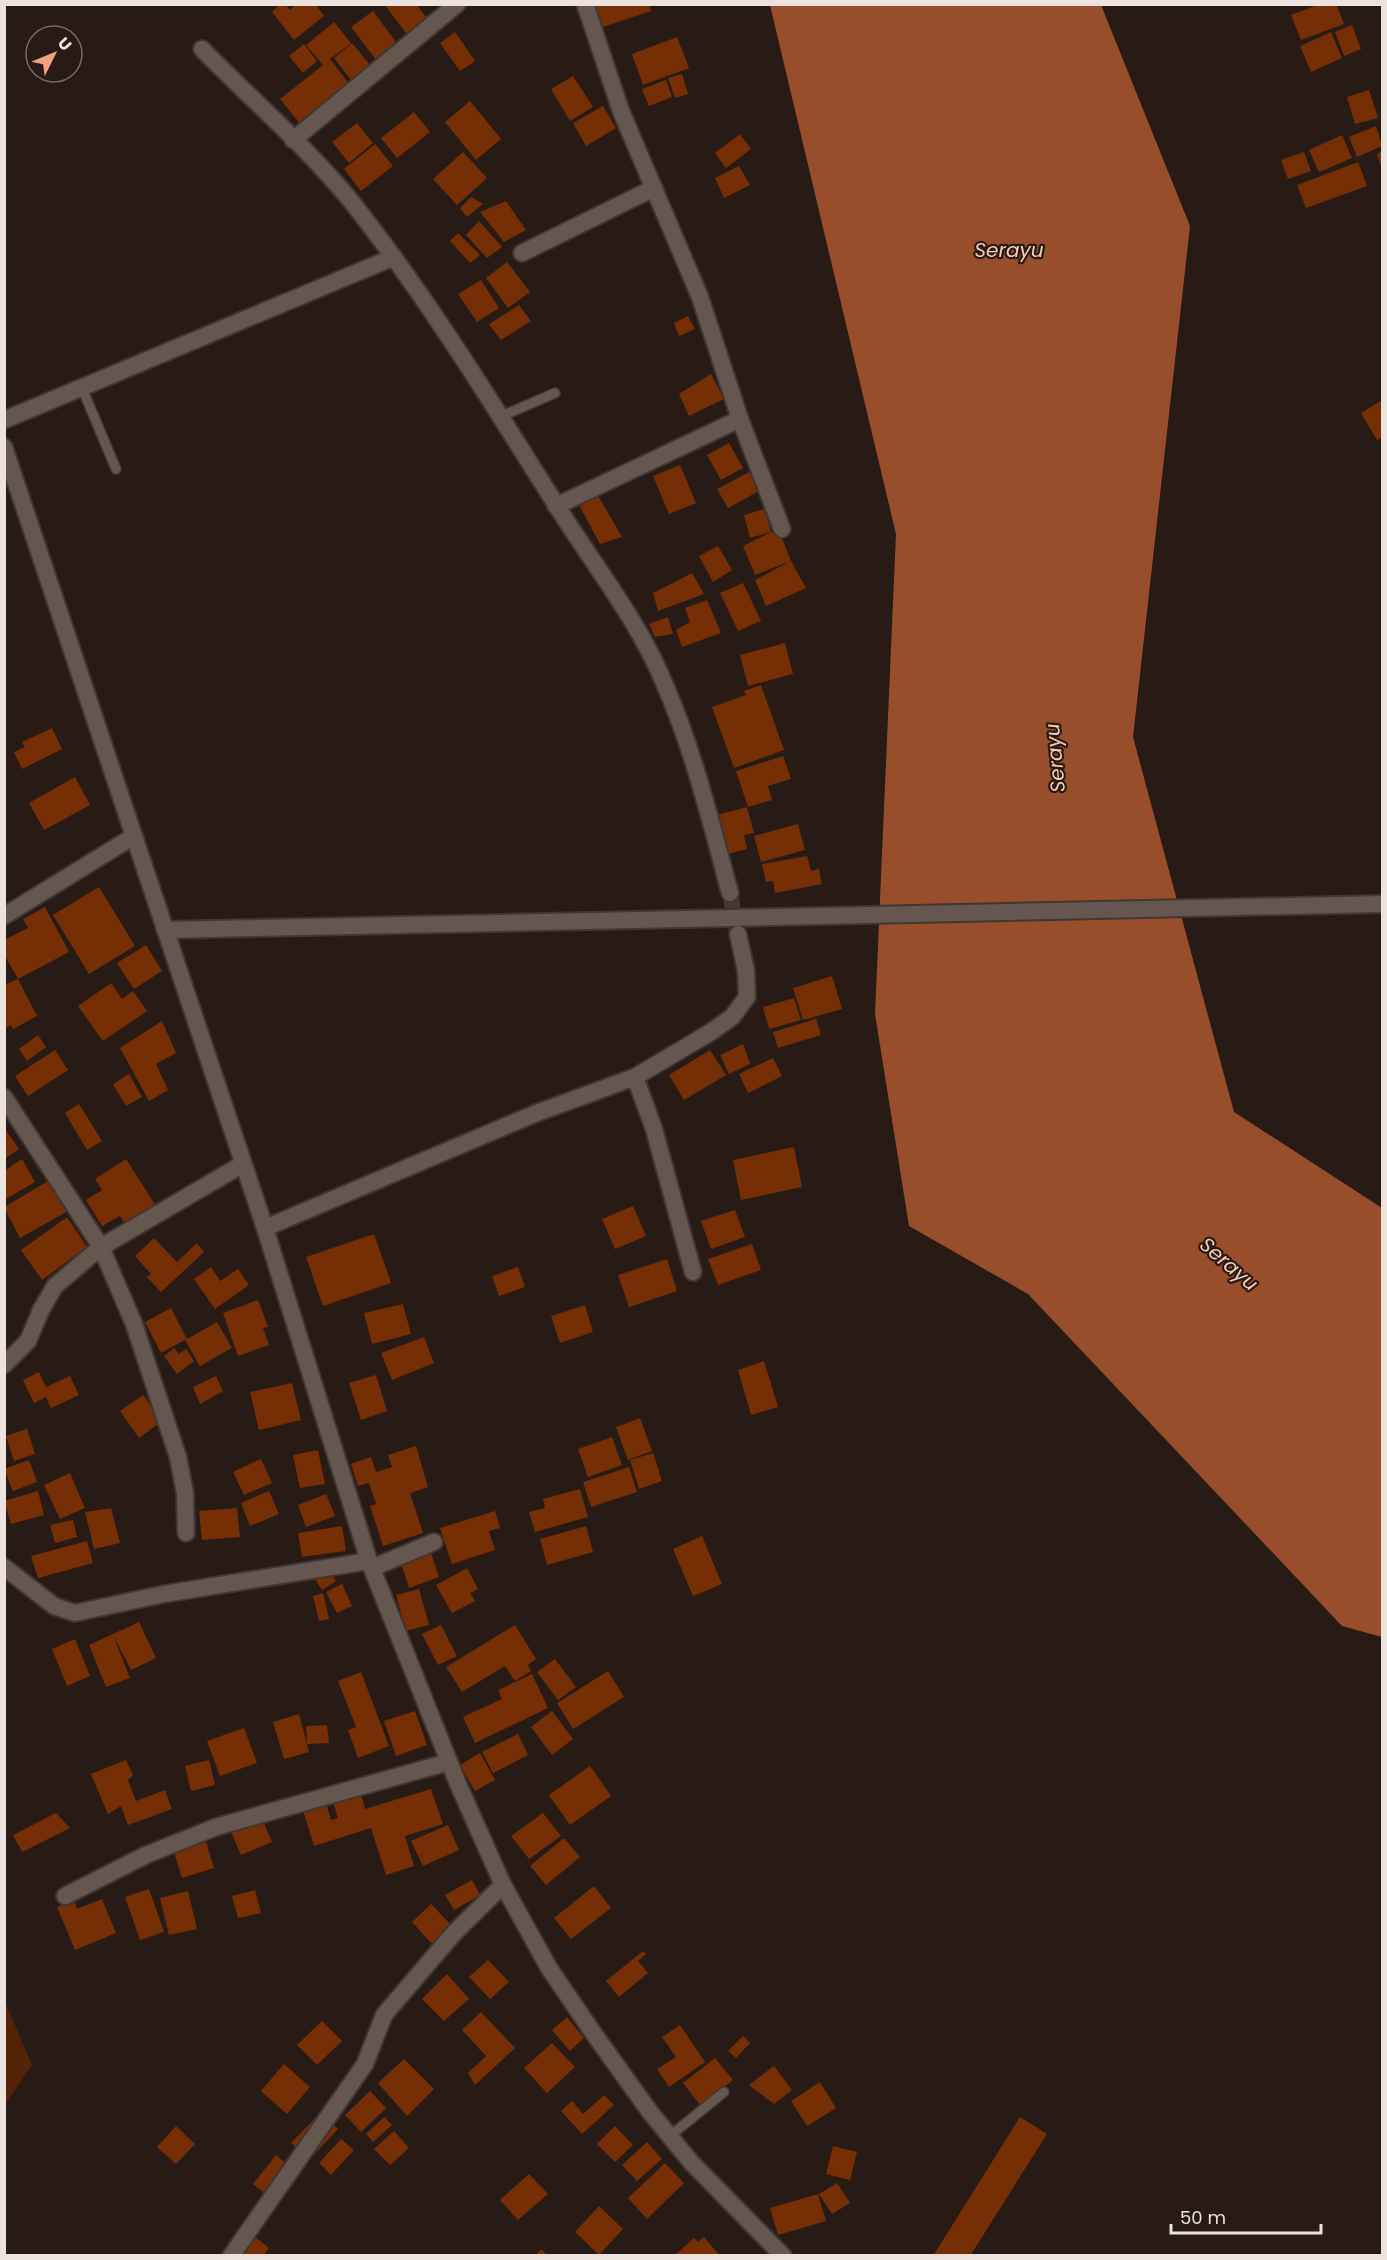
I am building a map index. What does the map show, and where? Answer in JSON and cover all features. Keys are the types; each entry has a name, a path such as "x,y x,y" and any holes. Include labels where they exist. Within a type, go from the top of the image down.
{"street":[{"path":"293,140 457,4"},
{"path":"585,4 621,111 700,297 740,419 782,529"},
{"path":"202,49 349,199 394,257 458,348 556,506 613,588 665,683 695,766 730,893"},
{"path":"522,253 654,188"},
{"path":"4,420 394,257"},
{"path":"556,506 740,419"},
{"path":"4,447 265,1228 371,1564 449,1762 502,1885 549,1968 650,2112 783,2256"},
{"path":"4,916 134,836"},
{"path":"165,930 1383,904"},
{"path":"265,1228 534,1114 635,1077 718,1027 732,1017 747,997 746,971 738,934"},
{"path":"635,1077 654,1129 693,1272"},
{"path":"4,1097 101,1247 134,1324 178,1457 185,1493 186,1533"},
{"path":"4,1365 28,1341 40,1310 55,1286 101,1247 243,1164"},
{"path":"4,1567 54,1606 75,1613 164,1594 371,1564 434,1542"},
{"path":"65,1896 146,1855 216,1827 449,1762"},
{"path":"231,2256 365,2064 384,2015 454,1933 502,1885"}],"lane":[{"path":"82,388 116,469"},
{"path":"502,416 555,393"},
{"path":"670,2136 724,2092"}],"shaded area":[{"path":"5,2002 32,2065 4,2105"}],"water":[{"name":"Serayu","path":"770,5 1101,5 1190,226 1133,737 1234,1112 1382,1208 1382,1637 1342,1626 1028,1294 909,1226 875,1014 896,534"}],"building":[{"path":"280,4 285,4 290,10 296,4 315,4 324,16 294,40 272,12"},
{"path":"384,4 416,4 429,21 409,37"},
{"path":"595,4 649,4 651,11 603,27"},
{"path":"1320,4 1336,4 1344,24 1301,40 1291,15"},
{"path":"373,11 398,45 377,61 351,27"},
{"path":"334,22 351,43 330,59 351,86 302,126 280,99 323,65 306,45"},
{"path":"1352,25 1361,49 1344,56 1335,32"},
{"path":"455,32 475,61 460,71 440,43"},
{"path":"1331,32 1342,58 1311,72 1300,46"},
{"path":"677,37 689,68 643,85 632,54"},
{"path":"352,43 370,65 351,80 334,58"},
{"path":"304,44 317,61 303,73 289,56"},
{"path":"682,74 688,94 675,98 668,78"},
{"path":"573,76 593,107 570,121 551,89"},
{"path":"666,80 672,97 649,106 642,89"},
{"path":"1369,90 1378,118 1355,124 1347,97"},
{"path":"470,101 501,139 476,160 445,122"},
{"path":"603,106 616,128 586,146 573,123"},
{"path":"414,112 430,132 397,158 381,138"},
{"path":"357,123 373,143 349,163 332,142"},
{"path":"1376,126 1382,146 1357,157 1349,137"},
{"path":"740,134 751,149 726,168 715,153"},
{"path":"1342,135 1352,158 1319,172 1309,150"},
{"path":"375,144 393,166 361,191 344,169"},
{"path":"1382,151 1382,169 1377,154"},
{"path":"463,152 487,178 457,205 433,179"},
{"path":"1304,152 1311,171 1288,179 1281,160"},
{"path":"1358,162 1367,186 1306,208 1297,185"},
{"path":"739,166 750,185 724,198 715,178"},
{"path":"471,197 483,204 467,217 460,208"},
{"path":"506,201 526,230 504,242 480,212"},
{"path":"479,221 502,247 487,258 466,235"},
{"path":"458,233 480,255 470,263 450,241"},
{"path":"507,262 530,292 508,308 486,278"},
{"path":"481,280 499,308 477,322 458,294"},
{"path":"519,305 531,321 501,340 489,324"},
{"path":"688,316 695,329 679,336 674,323"},
{"path":"711,374 724,399 689,416 679,394"},
{"path":"1382,400 1382,437 1377,440 1361,413"},
{"path":"729,443 743,468 721,480 707,455"},
{"path":"680,465 696,503 669,514 653,476"},
{"path":"749,472 759,491 728,508 717,489"},
{"path":"597,494 622,537 600,544 579,505"},
{"path":"765,509 771,532 750,538 744,515"},
{"path":"779,531 791,561 755,575 743,546 771,532"},
{"path":"718,546 732,570 713,582 699,556"},
{"path":"791,561 806,588 766,606 755,580"},
{"path":"692,573 704,594 658,611 653,593"},
{"path":"743,583 761,621 738,631 720,593"},
{"path":"707,600 721,633 682,647 676,630 690,622 685,608"},
{"path":"668,617 673,634 655,637 649,624"},
{"path":"785,643 793,674 748,686 740,655"},
{"path":"761,685 784,750 734,768 712,707 746,695 744,691"},
{"path":"52,728 62,749 22,769 14,752 25,747 22,742"},
{"path":"783,756 791,779 768,786 772,800 748,807 736,771"},
{"path":"75,777 90,805 44,830 29,803"},
{"path":"747,807 754,833 744,835 747,849 727,854 717,815"},
{"path":"798,824 805,850 761,862 754,836"},
{"path":"807,856 811,871 819,869 822,884 775,893 773,881 766,882 762,864"},
{"path":"99,887 135,946 89,974 53,915"},
{"path":"45,907 69,952 18,979 4,954 4,940 28,928 23,919"},
{"path":"146,945 162,971 134,989 117,963"},
{"path":"832,976 842,1009 803,1020 793,988"},
{"path":"18,979 37,1016 13,1029 11,1025 4,1029 4,985"},
{"path":"111,983 122,999 133,991 147,1011 103,1041 78,1006"},
{"path":"794,998 801,1020 769,1029 763,1007"},
{"path":"816,1019 821,1035 778,1048 773,1032"},
{"path":"162,1021 176,1053 156,1064 168,1090 149,1101 120,1048"},
{"path":"38,1035 46,1047 27,1061 19,1049"},
{"path":"743,1044 750,1064 729,1074 720,1055"},
{"path":"55,1050 68,1070 28,1096 15,1076"},
{"path":"710,1050 726,1075 684,1100 669,1075"},
{"path":"773,1058 782,1076 748,1093 739,1074"},
{"path":"129,1074 142,1097 126,1106 113,1084"},
{"path":"79,1104 102,1141 87,1150 65,1113"},
{"path":"4,1128 19,1149 4,1159"},
{"path":"794,1147 802,1187 741,1200 733,1160"},
{"path":"22,1159 35,1182 6,1199 4,1171"},
{"path":"126,1159 156,1206 126,1225 120,1216 102,1226 86,1200 102,1190 95,1179"},
{"path":"50,1180 68,1211 20,1238 4,1207"},
{"path":"633,1206 646,1236 615,1249 602,1219"},
{"path":"735,1210 745,1237 711,1249 701,1221"},
{"path":"67,1217 87,1247 42,1280 21,1250"},
{"path":"374,1234 391,1283 323,1306 306,1257"},
{"path":"154,1238 177,1262 197,1243 204,1252 161,1292 147,1277 151,1274 135,1256"},
{"path":"752,1244 761,1270 718,1285 708,1259"},
{"path":"667,1259 677,1291 629,1307 618,1275"},
{"path":"211,1267 220,1281 238,1269 249,1285 215,1309 194,1279"},
{"path":"518,1267 525,1287 499,1296 492,1276"},
{"path":"258,1300 268,1327 263,1328 269,1345 238,1356 223,1313"},
{"path":"403,1304 411,1334 372,1344 364,1313"},
{"path":"585,1305 593,1332 560,1343 551,1316"},
{"path":"171,1308 187,1339 217,1322 232,1348 200,1366 185,1340 161,1353 145,1322"},
{"path":"424,1337 434,1363 392,1380 381,1353"},
{"path":"174,1348 179,1354 186,1349 194,1361 177,1374 164,1356"},
{"path":"764,1361 778,1407 751,1415 738,1370"},
{"path":"39,1372 46,1387 70,1376 79,1395 51,1408 46,1397 34,1403 23,1380"},
{"path":"376,1375 387,1411 361,1420 349,1383"},
{"path":"216,1376 223,1391 200,1404 193,1387"},
{"path":"292,1383 301,1420 259,1430 250,1392"},
{"path":"143,1395 162,1421 139,1438 120,1411"},
{"path":"640,1418 652,1451 628,1460 616,1427"},
{"path":"27,1429 35,1454 14,1461 6,1436"},
{"path":"612,1437 622,1465 588,1477 578,1449"},
{"path":"416,1446 428,1487 410,1493 423,1533 383,1546 370,1506 376,1504 369,1483 358,1486 351,1464 371,1457 376,1472 392,1467 388,1455"},
{"path":"318,1450 325,1484 300,1488 293,1455"},
{"path":"653,1453 662,1481 639,1489 630,1460"},
{"path":"261,1459 272,1483 244,1495 233,1472"},
{"path":"29,1460 37,1482 13,1491 4,1469"},
{"path":"629,1467 637,1492 591,1507 583,1482"},
{"path":"70,1473 85,1508 60,1519 44,1485"},
{"path":"580,1489 588,1517 535,1532 529,1512 545,1508 543,1499"},
{"path":"38,1491 44,1515 11,1524 4,1501"},
{"path":"269,1491 279,1514 250,1526 241,1503"},
{"path":"326,1494 335,1516 306,1527 298,1505"},
{"path":"111,1508 120,1543 94,1549 85,1512"},
{"path":"237,1508 240,1537 202,1540 199,1511"},
{"path":"495,1511 500,1528 489,1531 495,1550 452,1564 440,1528"},
{"path":"73,1520 77,1537 55,1543 50,1525"},
{"path":"342,1526 346,1551 302,1557 298,1533"},
{"path":"586,1526 593,1552 547,1565 540,1539"},
{"path":"702,1536 722,1584 693,1596 673,1549"},
{"path":"87,1541 93,1563 38,1578 31,1556"},
{"path":"430,1550 439,1577 409,1588 400,1560"},
{"path":"467,1568 478,1589 470,1593 475,1601 452,1613 436,1585"},
{"path":"330,1571 336,1581 322,1590 315,1579"},
{"path":"342,1584 352,1606 337,1613 326,1592"},
{"path":"419,1589 429,1625 406,1631 396,1595"},
{"path":"323,1593 329,1619 319,1621 313,1596"},
{"path":"139,1622 156,1658 131,1670 113,1635 130,1678 106,1687 89,1645"},
{"path":"441,1625 457,1656 438,1665 422,1634"},
{"path":"515,1625 536,1659 528,1665 531,1671 515,1681 505,1666 462,1692 446,1667"},
{"path":"75,1639 90,1676 67,1686 52,1649"},
{"path":"555,1659 576,1687 558,1700 537,1672"},
{"path":"608,1671 624,1697 573,1729 557,1703"},
{"path":"361,1672 389,1746 358,1758 348,1730 356,1727 338,1681"},
{"path":"532,1674 548,1708 475,1743 463,1717 502,1699 498,1690"},
{"path":"415,1711 427,1745 396,1756 384,1721"},
{"path":"552,1711 573,1739 552,1755 531,1727"},
{"path":"299,1714 309,1752 284,1759 273,1722"},
{"path":"327,1725 329,1743 307,1744 306,1726"},
{"path":"244,1728 257,1763 220,1776 207,1741"},
{"path":"518,1734 528,1755 493,1773 482,1752"},
{"path":"480,1753 495,1780 475,1791 460,1765"},
{"path":"126,1760 133,1775 128,1780 136,1801 165,1790 172,1809 128,1825 121,1806 108,1814 91,1774"},
{"path":"209,1760 215,1785 191,1791 185,1766"},
{"path":"590,1766 611,1796 570,1825 549,1795"},
{"path":"431,1789 443,1824 405,1836 414,1866 386,1875 371,1828 314,1846 302,1807 325,1800 331,1820 338,1818 333,1802 361,1794 365,1809"},
{"path":"56,1813 70,1828 22,1852 13,1835"},
{"path":"543,1813 561,1836 529,1859 511,1836"},
{"path":"262,1818 272,1842 241,1855 231,1832"},
{"path":"448,1825 459,1850 423,1866 411,1841"},
{"path":"564,1838 580,1857 546,1885 530,1866"},
{"path":"206,1842 214,1868 182,1878 174,1852"},
{"path":"472,1880 480,1895 454,1910 445,1895"},
{"path":"594,1886 611,1908 571,1939 554,1918"},
{"path":"149,1889 164,1932 140,1940 125,1897"},
{"path":"255,1890 261,1913 238,1918 232,1896"},
{"path":"188,1891 197,1929 169,1935 160,1898"},
{"path":"102,1899 116,1933 75,1950 57,1907 74,1900 77,1909"},
{"path":"431,1904 452,1926 432,1944 412,1922"},
{"path":"643,1951 646,1954 638,1961 648,1973 619,1997 606,1981"},
{"path":"488,1960 509,1982 490,1999 469,1977"},
{"path":"447,1974 469,1999 444,2021 422,1999"},
{"path":"481,2012 515,2048 475,2085 468,2073 486,2056 462,2030"},
{"path":"567,2017 584,2038 570,2051 552,2030"},
{"path":"322,2021 342,2041 317,2065 297,2045"},
{"path":"680,2025 705,2062 669,2087 657,2069 676,2057 662,2037"},
{"path":"743,2036 750,2043 736,2058 728,2051"},
{"path":"552,2043 575,2067 547,2093 524,2068"},
{"path":"715,2058 733,2080 701,2106 683,2083"},
{"path":"404,2059 434,2089 407,2116 378,2083"},
{"path":"284,2064 310,2087 287,2114 261,2091"},
{"path":"774,2066 792,2090 774,2104 749,2085"},
{"path":"820,2082 836,2108 807,2126 791,2101"},
{"path":"370,2091 386,2108 361,2132 345,2115"},
{"path":"604,2095 614,2105 582,2134 561,2111 572,2101 583,2114"},
{"path":"320,2113 338,2129 309,2160 291,2143"},
{"path":"384,2117 392,2125 373,2142 366,2134"},
{"path":"1020,2117 1047,2134 970,2256 933,2256"},
{"path":"176,2126 195,2144 176,2164 157,2147"},
{"path":"615,2126 633,2145 615,2162 597,2144"},
{"path":"394,2131 409,2148 390,2165 374,2149"},
{"path":"341,2139 354,2150 331,2175 319,2163"},
{"path":"647,2142 662,2159 637,2181 622,2165"},
{"path":"833,2146 857,2152 850,2180 826,2174"},
{"path":"276,2155 290,2167 267,2195 253,2184"},
{"path":"665,2163 684,2183 647,2219 628,2198"},
{"path":"529,2174 548,2194 518,2220 500,2200"},
{"path":"837,2183 850,2203 832,2214 819,2194"},
{"path":"818,2194 826,2221 778,2235 770,2208"},
{"path":"599,2206 623,2229 599,2255 575,2232"},
{"path":"254,2236 269,2248 263,2256 239,2256"},
{"path":"704,2237 720,2256 674,2256 694,2238 698,2242"},
{"path":"542,2249 547,2256 534,2256"}],"tunnel":[{"path":"730,893 737,930"}]}
